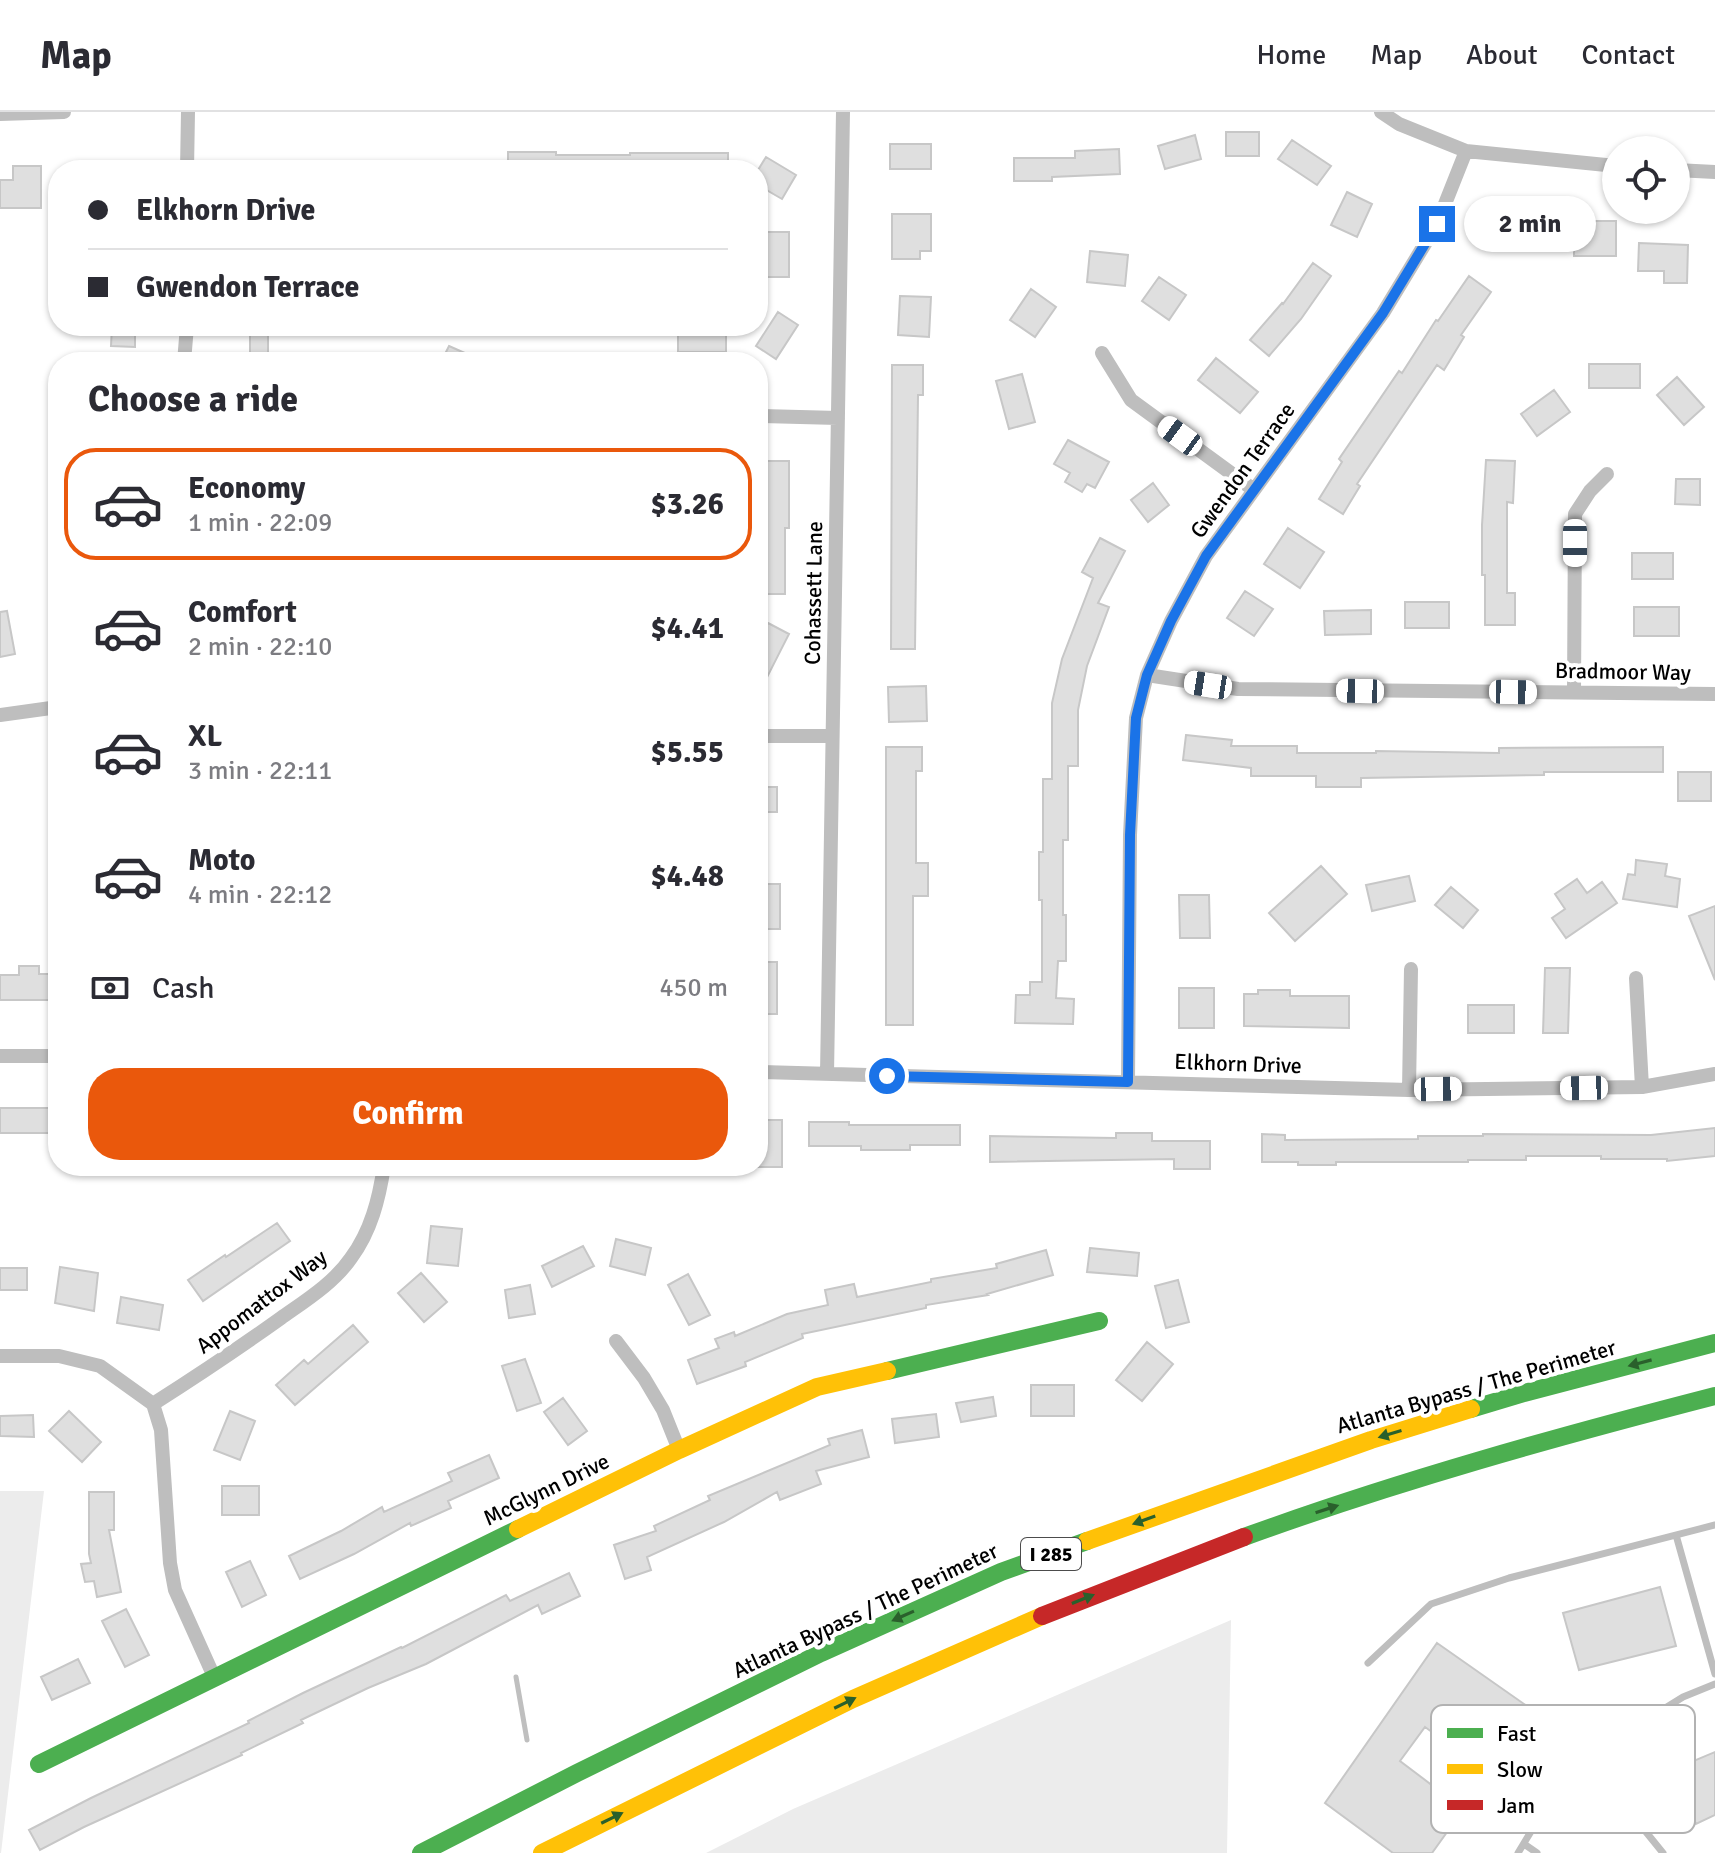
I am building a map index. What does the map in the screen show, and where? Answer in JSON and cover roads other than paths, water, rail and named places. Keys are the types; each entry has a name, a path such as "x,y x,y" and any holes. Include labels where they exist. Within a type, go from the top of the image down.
{"main road":[{"name":"McGlynn Drive","path":"39,1764 679,1450 817,1387 1099,1321"},
{"name":"Atlanta Bypass / The Perimeter","path":"421,1853 821,1653 1001,1572 1371,1440 1524,1393 1715,1343"},
{"name":"I 285","path":"542,1853 864,1694 1081,1600 1296,1519 1439,1472 1593,1427 1715,1396"}],"street":[{"path":"0,114 64,112"},
{"path":"187,160 188,112"},
{"name":"Cohassett Lane","path":"827,1074 843,112"},
{"path":"1381,112 1399,124 1466,151 1602,165"},
{"name":"Gwendon Terrace","path":"1128,1082 1130,835 1136,718 1147,675 1171,621 1206,556 1383,313 1437,224 1466,151"},
{"path":"1690,171 1715,172"},
{"path":"1102,353 1131,400 1254,490"},
{"path":"768,416 838,418"},
{"path":"1574,692 1575,514 1590,491 1607,474"},
{"name":"Bradmoor Way","path":"1147,675 1238,689 1715,694"},
{"path":"0,715 48,708"},
{"path":"768,736 832,736"},
{"path":"1409,1090 1411,969"},
{"path":"1636,978 1642,1087"},
{"path":"0,1056 48,1056"},
{"name":"Elkhorn Drive","path":"768,1072 1409,1090 1642,1087 1715,1074"},
{"name":"Appomattox Way","path":"153,1404 304,1302 339,1271 350,1260 365,1235 375,1211 382,1176"},
{"path":"616,1341 663,1410 679,1450"},
{"path":"0,1356 59,1356 100,1366 153,1404 161,1430 170,1563 175,1590 215,1679"}],"lane":[{"path":"1368,1663 1431,1604 1509,1578 1715,1525"},
{"path":"1676,1535 1715,1674"},
{"path":"1670,1705 1715,1684"},
{"path":"1518,1853 1530,1833"},
{"path":"1647,1833 1663,1853"},
{"path":"1524,1844 1537,1853"}],"waterway":[{"path":"516,1677 527,1740"}]}
